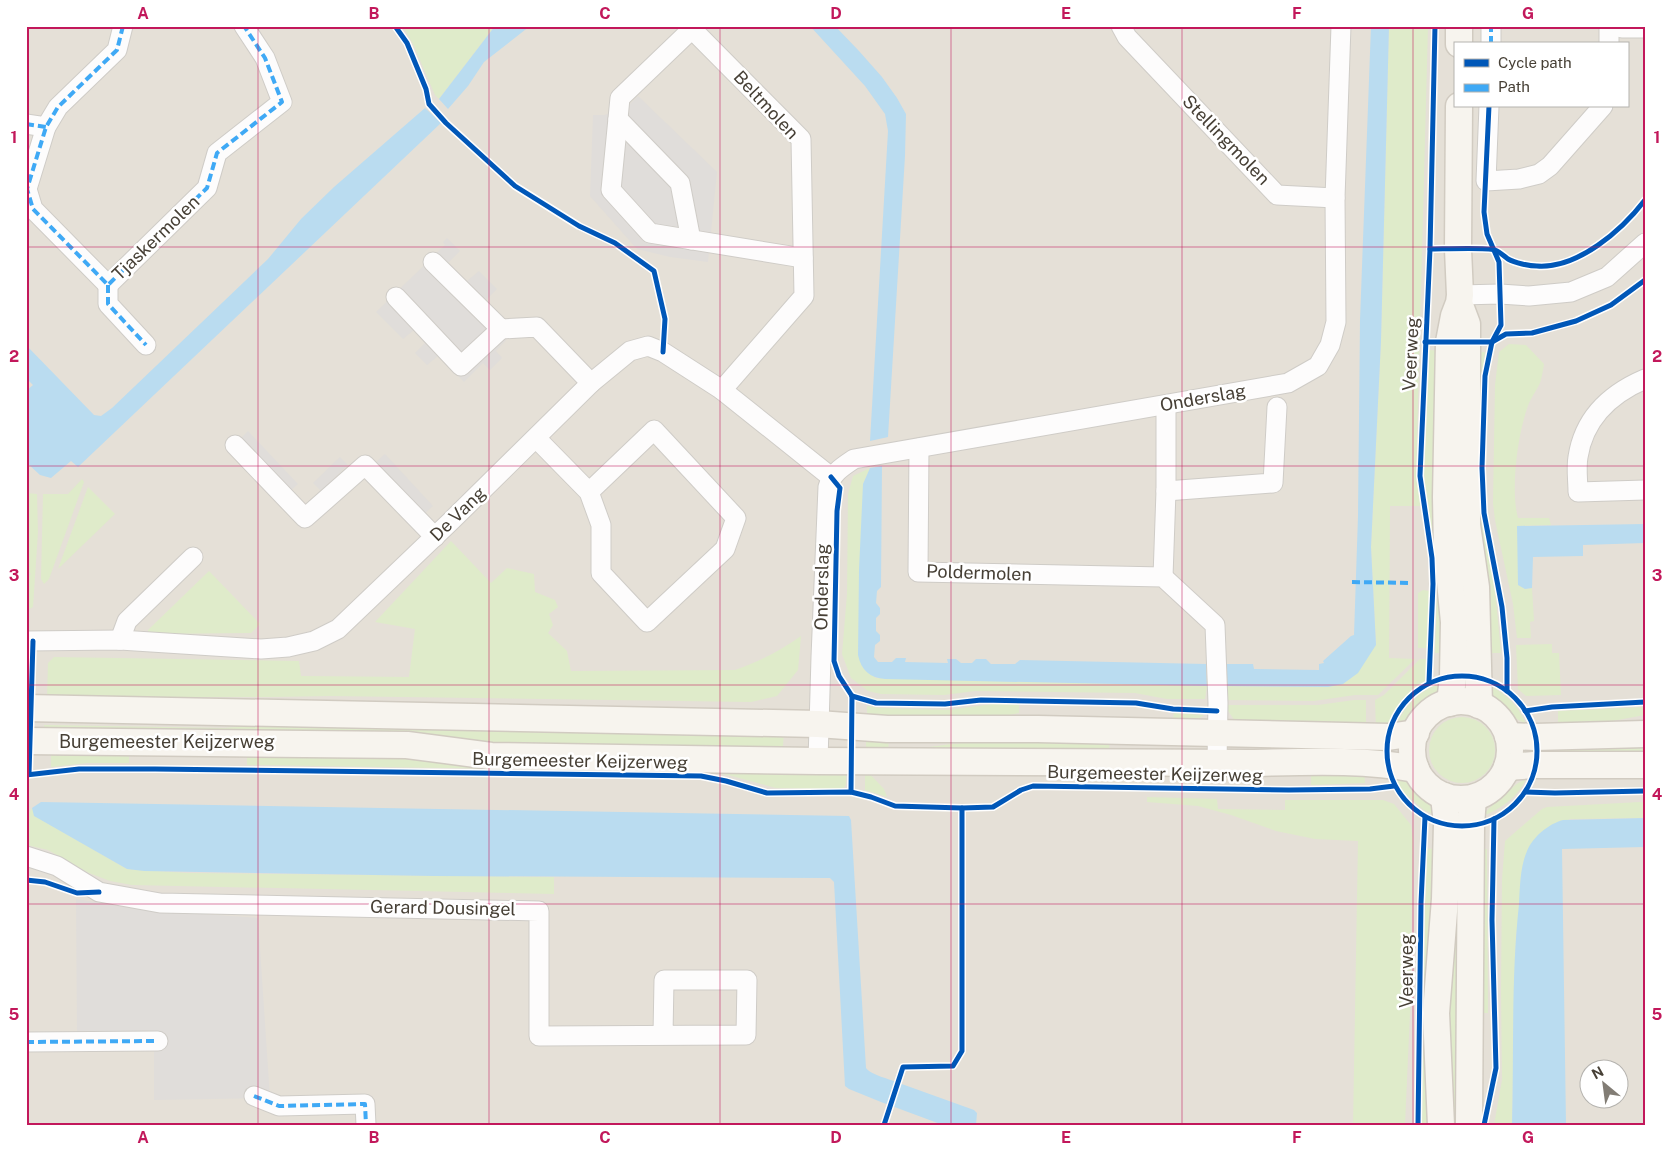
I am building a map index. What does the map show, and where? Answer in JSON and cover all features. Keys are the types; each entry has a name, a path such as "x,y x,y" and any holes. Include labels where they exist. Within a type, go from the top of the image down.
{"main road":[{"path":"1459,26 1459,42"},
{"path":"1459,108 1458,249 1460,299 1467,324 1467,525 1476,587 1479,705"},
{"path":"1450,703 1453,677 1454,622 1447,551 1446,497 1449,342 1454,316 1460,299"},
{"path":"1465,702 1479,705 1497,717 1508,736 1510,752 1507,768 1494,786 1480,795 1473,798 1458,799 1444,796 1427,786 1416,769 1412,751 1416,733 1424,719 1436,709 1450,703 1465,702"},
{"name":"Burgemeester Keijzerweg","path":"26,708 818,724 887,729 1388,736 1416,733"},
{"path":"1508,736 1645,734"},
{"name":"Burgemeester Keijzerweg","path":"26,741 398,745 491,756 818,761 1370,763 1416,769"},
{"path":"1507,768 1534,765 1645,765"},
{"name":"Veerweg","path":"1441,1125 1436,1013 1445,899 1447,824 1444,796"},
{"path":"1470,1125 1471,825 1473,798"}],"street":[{"name":"Tjaskermolen","path":"123,26 117,50 58,107 46,127 27,189 34,209 108,285 108,304 146,345"},
{"name":"Tjaskermolen","path":"108,285 207,188 217,153 282,102 265,58 244,26"},
{"name":"Stellingmolen","path":"1121,26 1126,37 1278,194 1335,198"},
{"path":"1335,198 1341,26"},
{"path":"1491,26 1491,42"},
{"path":"1609,26 1609,42"},
{"path":"1620,26 1622,28 1645,28"},
{"name":"Beltmolen","path":"722,390 804,296 801,139 691,28 620,98 610,190 650,234 803,258"},
{"path":"1489,108 1486,181 1519,180 1539,174 1550,166 1601,108"},
{"path":"618,119 680,184 691,240"},
{"path":"26,124 46,127"},
{"name":"Onderslag","path":"818,761 828,487 831,477 854,459 1288,383 1318,366 1330,345 1336,322 1335,198"},
{"path":"1460,299 1500,294 1529,296 1571,292 1607,277 1643,249"},
{"path":"432,262 500,329"},
{"path":"396,297 461,366 500,329 537,327 591,383"},
{"name":"De Vang","path":"26,641 120,640 261,649 288,647 314,641 338,630 591,383 630,351 648,346 664,352 722,390 831,477"},
{"path":"1645,379 1613,396 1595,413 1578,457 1578,492 1645,490"},
{"path":"1166,405 1163,577 1215,625 1217,650 1217,763"},
{"path":"1166,491 1274,483 1277,407"},
{"path":"536,438 589,492 601,524 601,573 647,622 725,549 736,518 654,430 589,492"},
{"path":"235,445 305,518 365,465 435,537"},
{"name":"Poldermolen","path":"919,448 918,572 1163,577"},
{"path":"120,640 127,621 193,557"},
{"name":"Gerard Dousingel","path":"26,856 57,866 99,892 160,903 539,911 539,1036 746,1035 747,980 664,980 663,1035"},
{"path":"26,1042 158,1041"},
{"path":"254,1096 279,1106 365,1104 366,1125"}],"shaded area":[{"path":"26,26 1645,26 1645,1125 26,1125"},
{"path":"638,96 717,172 708,262 670,257 637,249 590,196 593,115 604,115 625,109"},
{"path":"447,238 460,251 448,263 467,281 479,271 497,289 485,301 503,319 507,339 496,351 502,358 490,370 483,363 464,382 438,356 427,365 415,353 425,343 414,330 403,339 376,312 445,245 443,242"},
{"path":"248,431 298,484 288,493 238,441"},
{"path":"385,454 433,506 423,515 375,463"},
{"path":"340,457 348,465 321,491 313,483"},
{"path":"76,899 145,910 258,918 270,1098 154,1100 154,1033 77,1036"}],"green space":[{"path":"403,26 495,26 439,99 435,95 414,46"},
{"path":"1389,26 1428,26 1416,478 1421,506 1390,506 1389,658 1415,659 1378,695 1355,695 1314,701 1223,700 1225,686 1328,687 1376,645 1371,547 1381,341"},
{"path":"1509,344 1526,345 1544,364 1540,383 1530,400 1525,415 1516,460 1515,476 1518,518 1549,518 1551,525 1517,526 1525,589 1532,588 1534,621 1530,622 1531,638 1517,638 1513,604 1493,503 1495,385 1499,352"},
{"path":"1429,350 1443,351 1437,574 1425,498 1424,471"},
{"path":"1472,352 1485,352 1480,393 1480,510 1494,579 1501,653 1484,653"},
{"path":"870,468 863,484 875,678 1207,686 1205,699 1167,699 1135,693 975,691 944,695 881,694 868,691 851,678 842,654 847,594 848,494 853,476"},
{"path":"82,479 84,482 49,579 44,584 41,579 43,494 68,494"},
{"path":"88,487 115,514 58,569"},
{"path":"26,493 37,494 38,532 33,607 26,611 26,578 31,574 26,569"},
{"path":"451,541 491,583 507,568 534,574 535,592 555,600 558,607 549,614 553,625 548,633 567,651 571,671 735,670 770,655 801,636 798,670 777,696 751,702 331,696 47,697 48,663 54,657 299,661 301,676 409,677 415,629 375,622"},
{"path":"209,571 260,624 251,633 148,634 148,630"},
{"path":"1423,590 1429,591 1428,648 1418,648 1418,593"},
{"path":"1437,593 1446,600 1449,653 1435,653"},
{"path":"1552,644 1552,653 1559,653 1561,695 1526,696 1518,689 1516,645"},
{"path":"1420,659 1428,659 1425,681 1402,703 1387,731 1376,730 1375,700 1384,695"},
{"path":"1441,683 1436,693 1423,701 1408,718 1397,724 1404,710 1414,699"},
{"path":"1490,686 1512,702 1526,724 1515,718 1494,697"},
{"path":"1366,700 1366,723 1235,721 1224,705 1318,705"},
{"path":"993,704 1019,704 1019,713 978,721 867,718 867,706 948,710"},
{"path":"1645,707 1645,715 1558,731 1558,711"},
{"path":"1174,713 1204,715 1196,720 1172,724"},
{"path":"1462,717 1475,720 1485,727 1492,737 1495,750 1492,763 1485,773 1475,780 1462,783 1449,780 1439,773 1432,763 1429,750 1432,737 1439,727 1449,720"},
{"path":"293,722 784,730 783,746 747,746 721,752 45,732 44,725 224,728"},
{"path":"866,731 889,732 888,755 866,756"},
{"path":"999,734 1110,736 1109,752 908,750 978,742"},
{"path":"1645,740 1645,757 1559,758 1559,742"},
{"path":"290,749 846,768 846,784 841,789 776,788 728,775 706,772 247,765 247,756"},
{"path":"51,753 129,754 129,763 87,763 51,767"},
{"path":"1311,767 1364,768 1365,783 1311,785"},
{"path":"865,769 884,789 887,797 865,790"},
{"path":"1396,776 1408,781 1418,794 1429,803 1433,814 1424,810 1397,787"},
{"path":"1526,779 1518,792 1508,802 1483,816 1490,807 1513,787"},
{"path":"1147,797 1217,799 1218,809 1285,810 1285,800 1383,800 1394,804 1411,825 1413,841 1410,1013 1405,1125 1353,1125 1358,841 1315,839 1276,831 1231,815 1198,806 1147,802"},
{"path":"1645,803 1645,818 1569,819 1516,933 1512,1125 1494,1125 1502,1080 1502,879 1505,841 1542,809 1547,807"},
{"path":"32,808 35,816 127,869 187,873 554,877 554,894 132,885 110,881 89,873 48,850 27,845 27,817"},
{"path":"1440,848 1430,1125 1422,1125 1427,849"},
{"path":"1465,848 1463,1125 1450,1125 1441,1021"},
{"path":"1476,848 1487,849 1488,1013 1479,1013"}],"water":[{"path":"495,26 530,26 484,62 468,86 448,109 439,99"},
{"path":"810,26 835,26 882,77 906,114 888,437 870,441 888,131 885,114 865,86"},
{"path":"1371,26 1389,26 1381,341 1371,547 1376,645 1358,673 1343,684 1328,687 1225,686 1225,664 1253,664 1254,669 1319,670 1319,664 1324,663 1323,661 1354,635 1358,516 1360,320"},
{"path":"425,108 441,123 78,467 71,461 51,478 40,475 26,462 26,391 33,385 26,378 26,345 94,415 101,416 112,408 268,259 301,219 334,187"},
{"path":"882,466 881,587 877,591 876,603 880,608 880,614 876,618 876,631 880,635 880,641 875,645 874,657 878,662 892,662 896,658 906,658 905,662 948,663 947,659 956,659 961,663 972,663 976,659 986,659 991,664 1015,664 1020,660 1206,664 1207,686 885,679 871,675 861,665 858,655 863,484 870,468"},
{"path":"1645,524 1645,543 1583,545 1583,556 1533,557 1532,588 1525,589 1518,585 1517,526"},
{"path":"41,802 849,816 851,820 866,1068 881,1077 974,1110 977,1113 976,1125 943,1125 881,1102 845,1086 834,882 830,878 434,876 144,871 127,869 34,816 32,808"},
{"path":"1645,818 1645,847 1562,849 1566,1125 1512,1125 1515,959 1521,877 1527,851 1542,832 1563,820"}],"marked path":[{"path":"123,26 117,50 58,107 46,127 27,189 33,209 108,285 207,188 217,153 282,102 265,58 244,26"},
{"path":"1491,26 1491,42"},
{"path":"26,124 46,127"},
{"path":"108,285 108,304 146,345"},
{"path":"1352,582 1411,583"},
{"path":"26,1042 158,1041"},
{"path":"254,1096 279,1106 365,1104 366,1125"}],"cycle path":[{"path":"395,26 407,43 426,89 429,104 446,123 515,186 579,226 615,243 654,271 665,319 663,352"},
{"path":"1429,682 1433,584 1432,558 1420,476 1430,249 1435,26"},
{"path":"1489,108 1484,212 1487,234 1499,262 1501,325 1492,342 1485,376 1482,468 1484,513 1502,607 1507,658 1507,691"},
{"path":"1430,249 1490,249 1518,263 1534,266 1552,265 1568,261 1598,245 1612,235 1645,200"},
{"path":"1425,342 1492,342 1506,334 1532,333 1576,321 1611,305 1645,280"},
{"path":"831,477 840,488 837,511 834,661 839,676 852,696"},
{"path":"29,774 33,641"},
{"path":"1462,676 1491,682 1515,698 1531,722 1537,751 1531,780 1515,804 1491,820 1462,826 1433,820 1409,804 1393,780 1387,751 1393,722 1409,698 1433,682 1462,676"},
{"path":"852,696 876,703 945,704 981,700 1136,703 1173,709 1217,711"},
{"path":"851,792 852,696"},
{"path":"1525,711 1552,707 1645,702"},
{"path":"26,775 79,769 155,769 701,776 767,793 851,792 895,806 962,808 993,807 1021,790 1033,786 1289,790 1370,789 1394,786"},
{"path":"1526,792 1645,791"},
{"path":"884,1125 903,1067 953,1066 962,1051 962,808"},
{"path":"1418,1125 1421,903 1425,817"},
{"path":"1484,1125 1496,1068 1492,920 1494,819"},
{"path":"26,880 45,882 77,893 99,892"}]}
